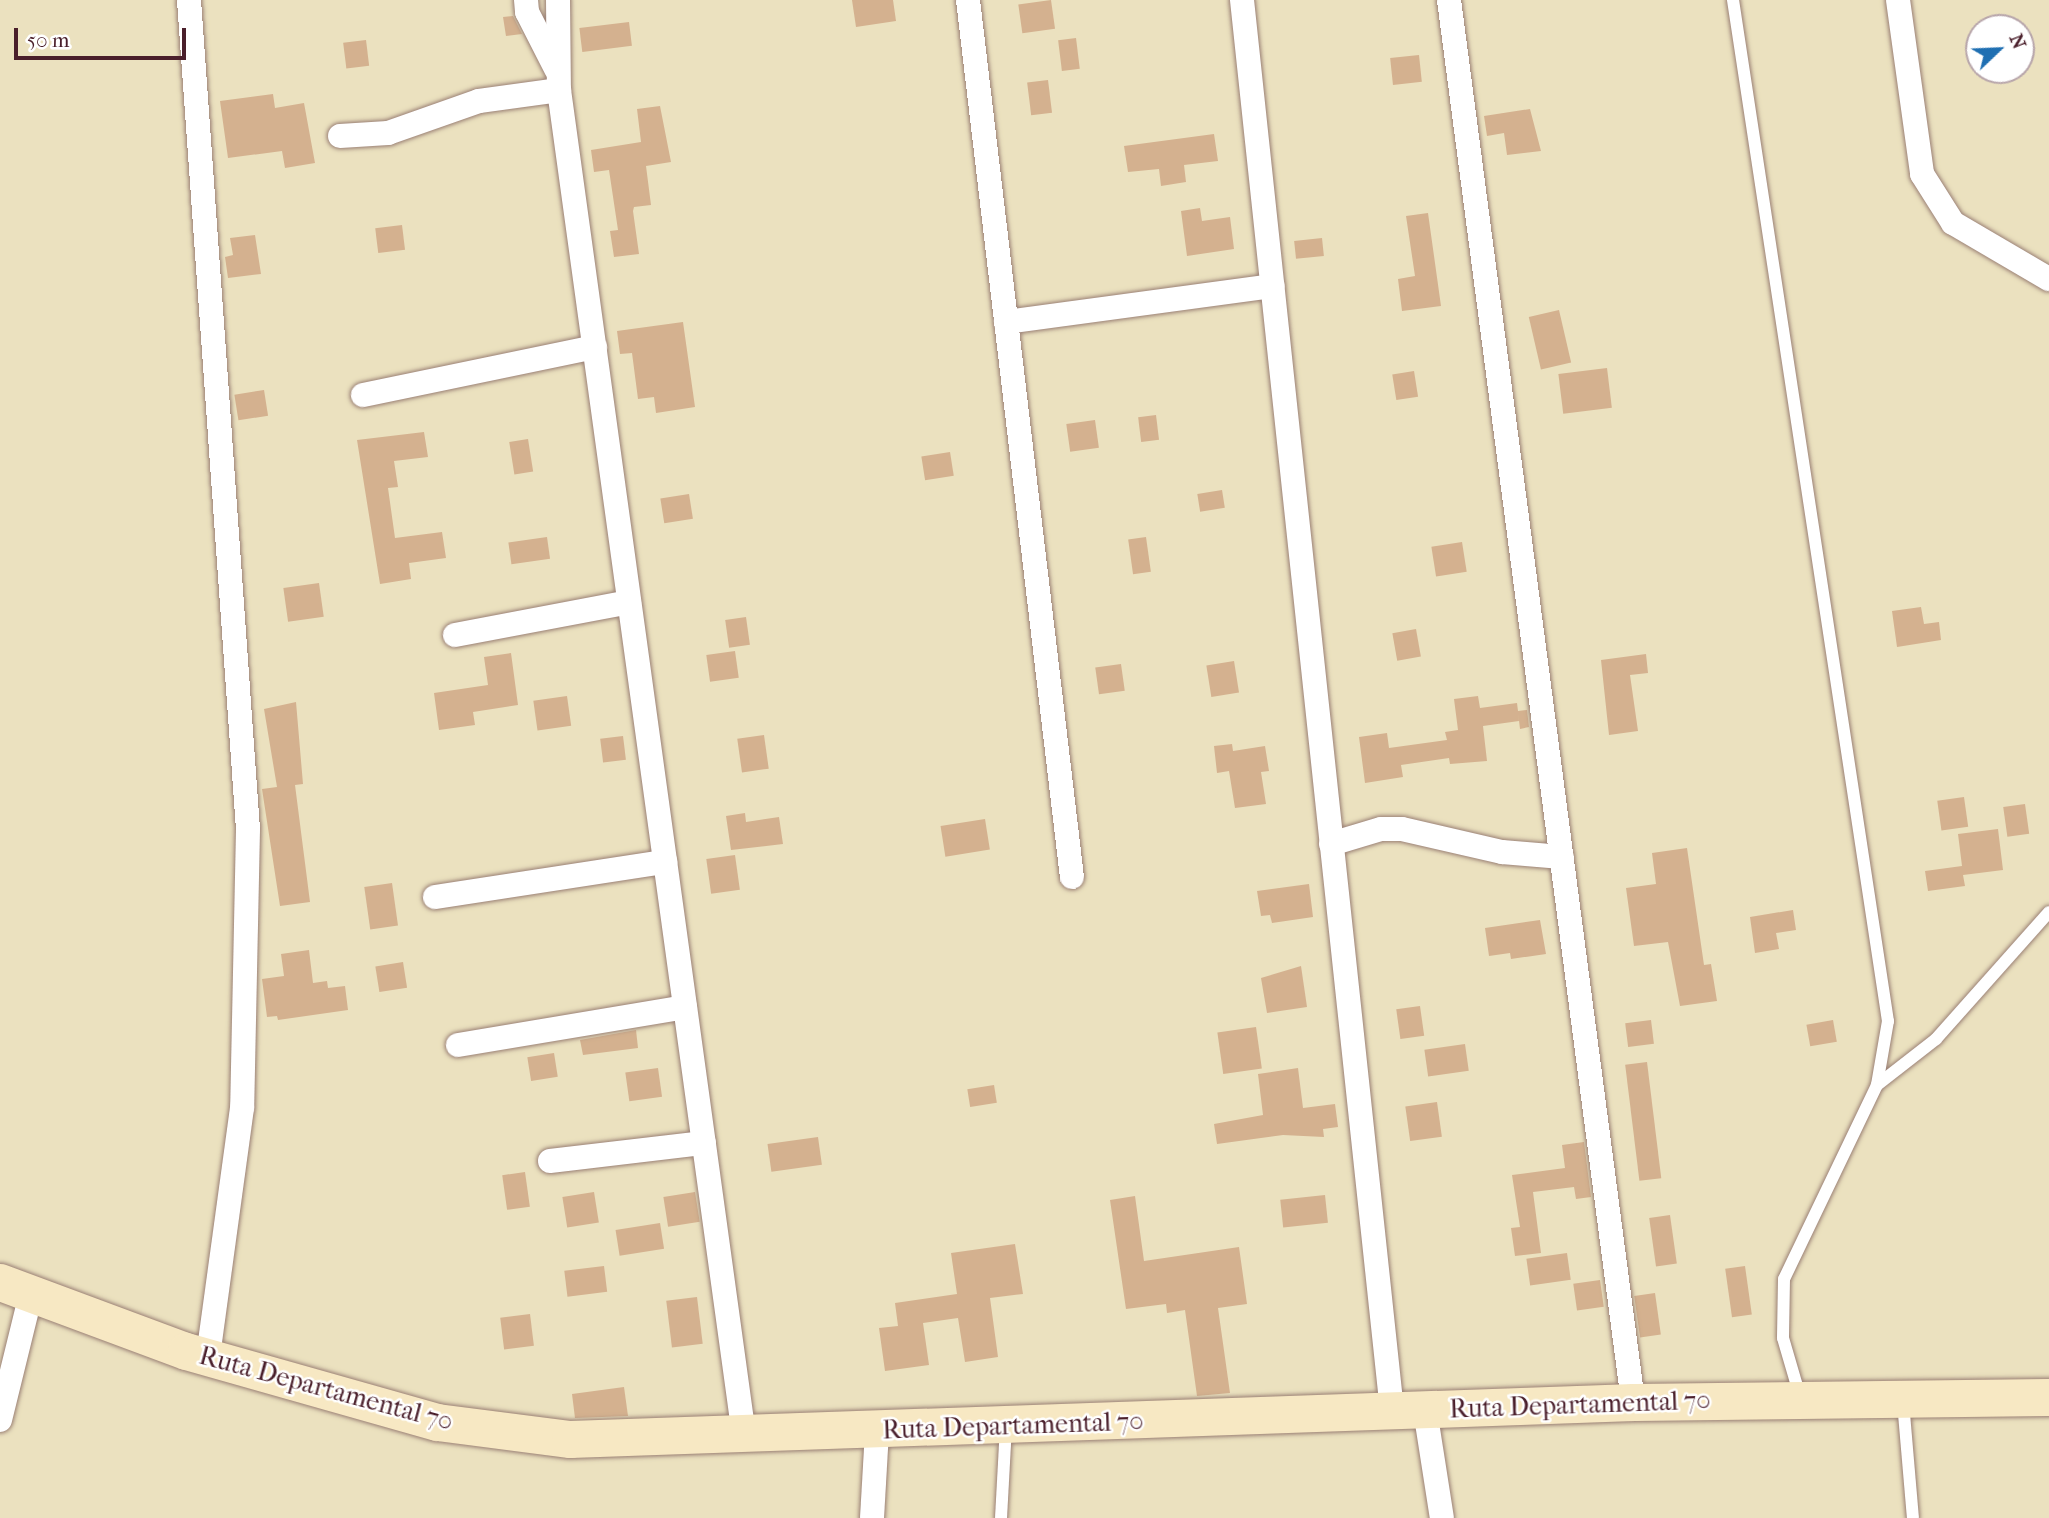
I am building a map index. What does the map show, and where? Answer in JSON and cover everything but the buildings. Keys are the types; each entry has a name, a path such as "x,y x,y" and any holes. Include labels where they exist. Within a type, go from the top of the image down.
{"main road":[{"name":"Ruta Departamental 70","path":"16,1288 208,1357 437,1422 570,1439 744,1436 1633,1402 1801,1400 1902,1395 2049,1397"}],"street":[{"path":"189,0 248,829 242,1108 208,1357"},
{"path":"526,0 558,81"},
{"path":"558,0 558,81 744,1436"},
{"path":"968,0 1072,877"},
{"path":"1242,0 1331,844 1409,1410 1443,1518"},
{"path":"1449,0 1633,1402"},
{"path":"1898,0 1922,174 1953,223 2049,279"},
{"path":"340,136 388,133 479,100 558,81"},
{"path":"1006,322 1273,286"},
{"path":"363,395 594,347"},
{"path":"455,635 629,602"},
{"path":"1331,844 1381,829 1402,828 1502,852 1562,857"},
{"path":"435,897 665,862"},
{"path":"458,1045 685,1007"},
{"path":"550,1161 704,1143"},
{"path":"0,1420 16,1288"},
{"path":"872,1518 877,1431"}],"lane":[{"path":"1733,0 1888,1021 1877,1085 1784,1279 1783,1338 1801,1400"},
{"path":"1877,1085 1936,1039 2049,912"},
{"path":"1902,1395 1913,1518"},
{"path":"1001,1518 1006,1426"}]}
